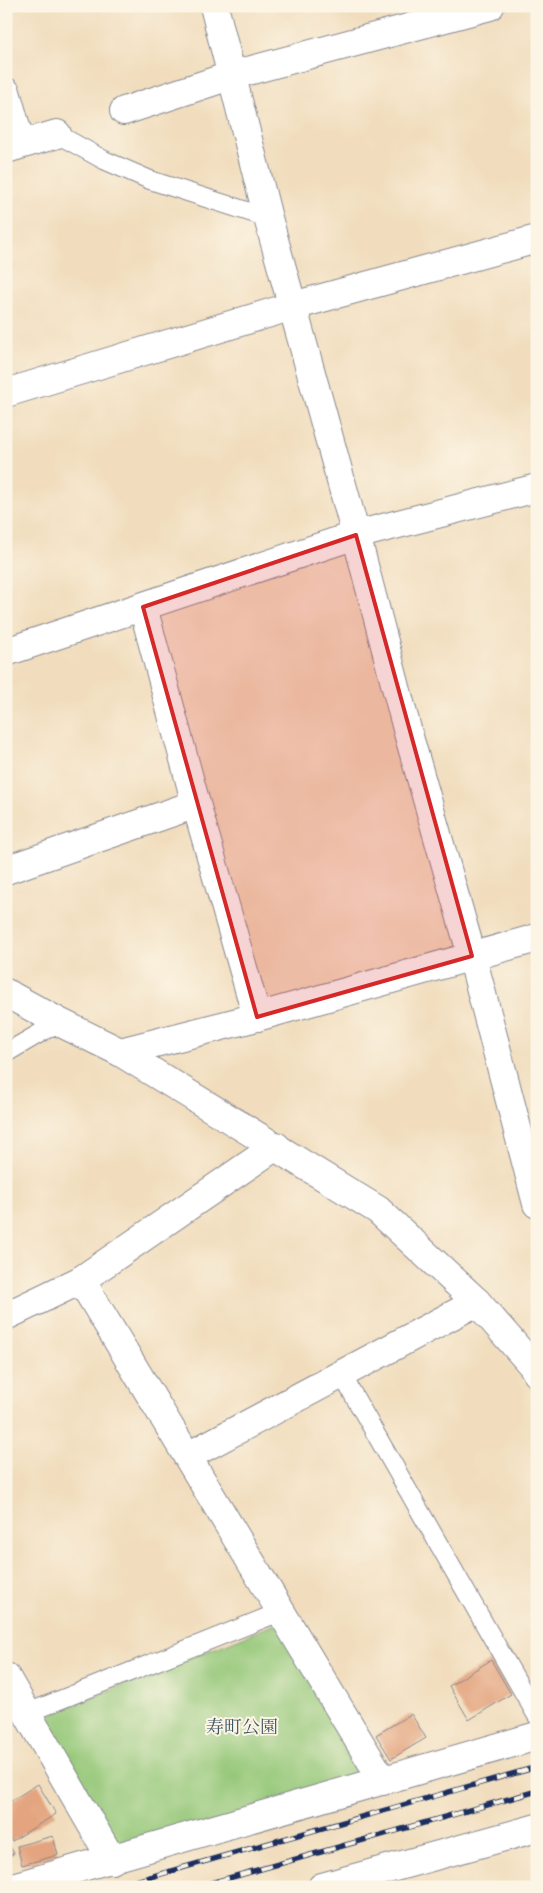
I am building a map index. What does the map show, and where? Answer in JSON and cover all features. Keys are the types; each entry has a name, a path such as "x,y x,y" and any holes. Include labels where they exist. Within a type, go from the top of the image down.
{"street":[{"path":"214,6 234,75 268,218 356,535 408,733 472,956 537,1204"},
{"path":"124,111 234,75 444,12 490,6"},
{"path":"6,92 14,147 57,134"},
{"path":"6,393 293,306 537,239"},
{"path":"6,652 356,535 537,488"},
{"path":"143,607 196,804 257,1017"},
{"path":"6,870 196,804"},
{"path":"120,1052 257,1017 537,938"},
{"path":"6,993 58,1022 120,1052 378,1210 478,1302 535,1366"},
{"path":"6,1316 81,1280 276,1146"},
{"path":"81,1280 383,1781"},
{"path":"188,1456 478,1302"},
{"path":"6,1677 112,1860"},
{"path":"13,1887 537,1736"},
{"path":"322,1887 537,1828"}],"lane":[{"path":"57,134 104,160 150,180 268,218"},
{"path":"6,1053 58,1022"},
{"path":"342,1375 537,1716"},
{"path":"27,1713 280,1612"}],"highlighted area":[{"path":"356,535 472,956 257,1017 143,607"}],"green space":[{"name":"寿町公園","path":"278,1623 370,1776 117,1850 38,1719"}],"building":[{"path":"491,1660 511,1694 469,1720 449,1686"},
{"path":"411,1714 426,1738 391,1759 376,1735"},
{"path":"38,1784 56,1814 12,1841 6,1832 6,1804"},
{"path":"53,1836 58,1855 22,1865 17,1846"},
{"path":"6,1841 14,1853 6,1858"}],"railway":[{"path":"115,1887 537,1767"},
{"path":"197,1887 537,1791"}]}
